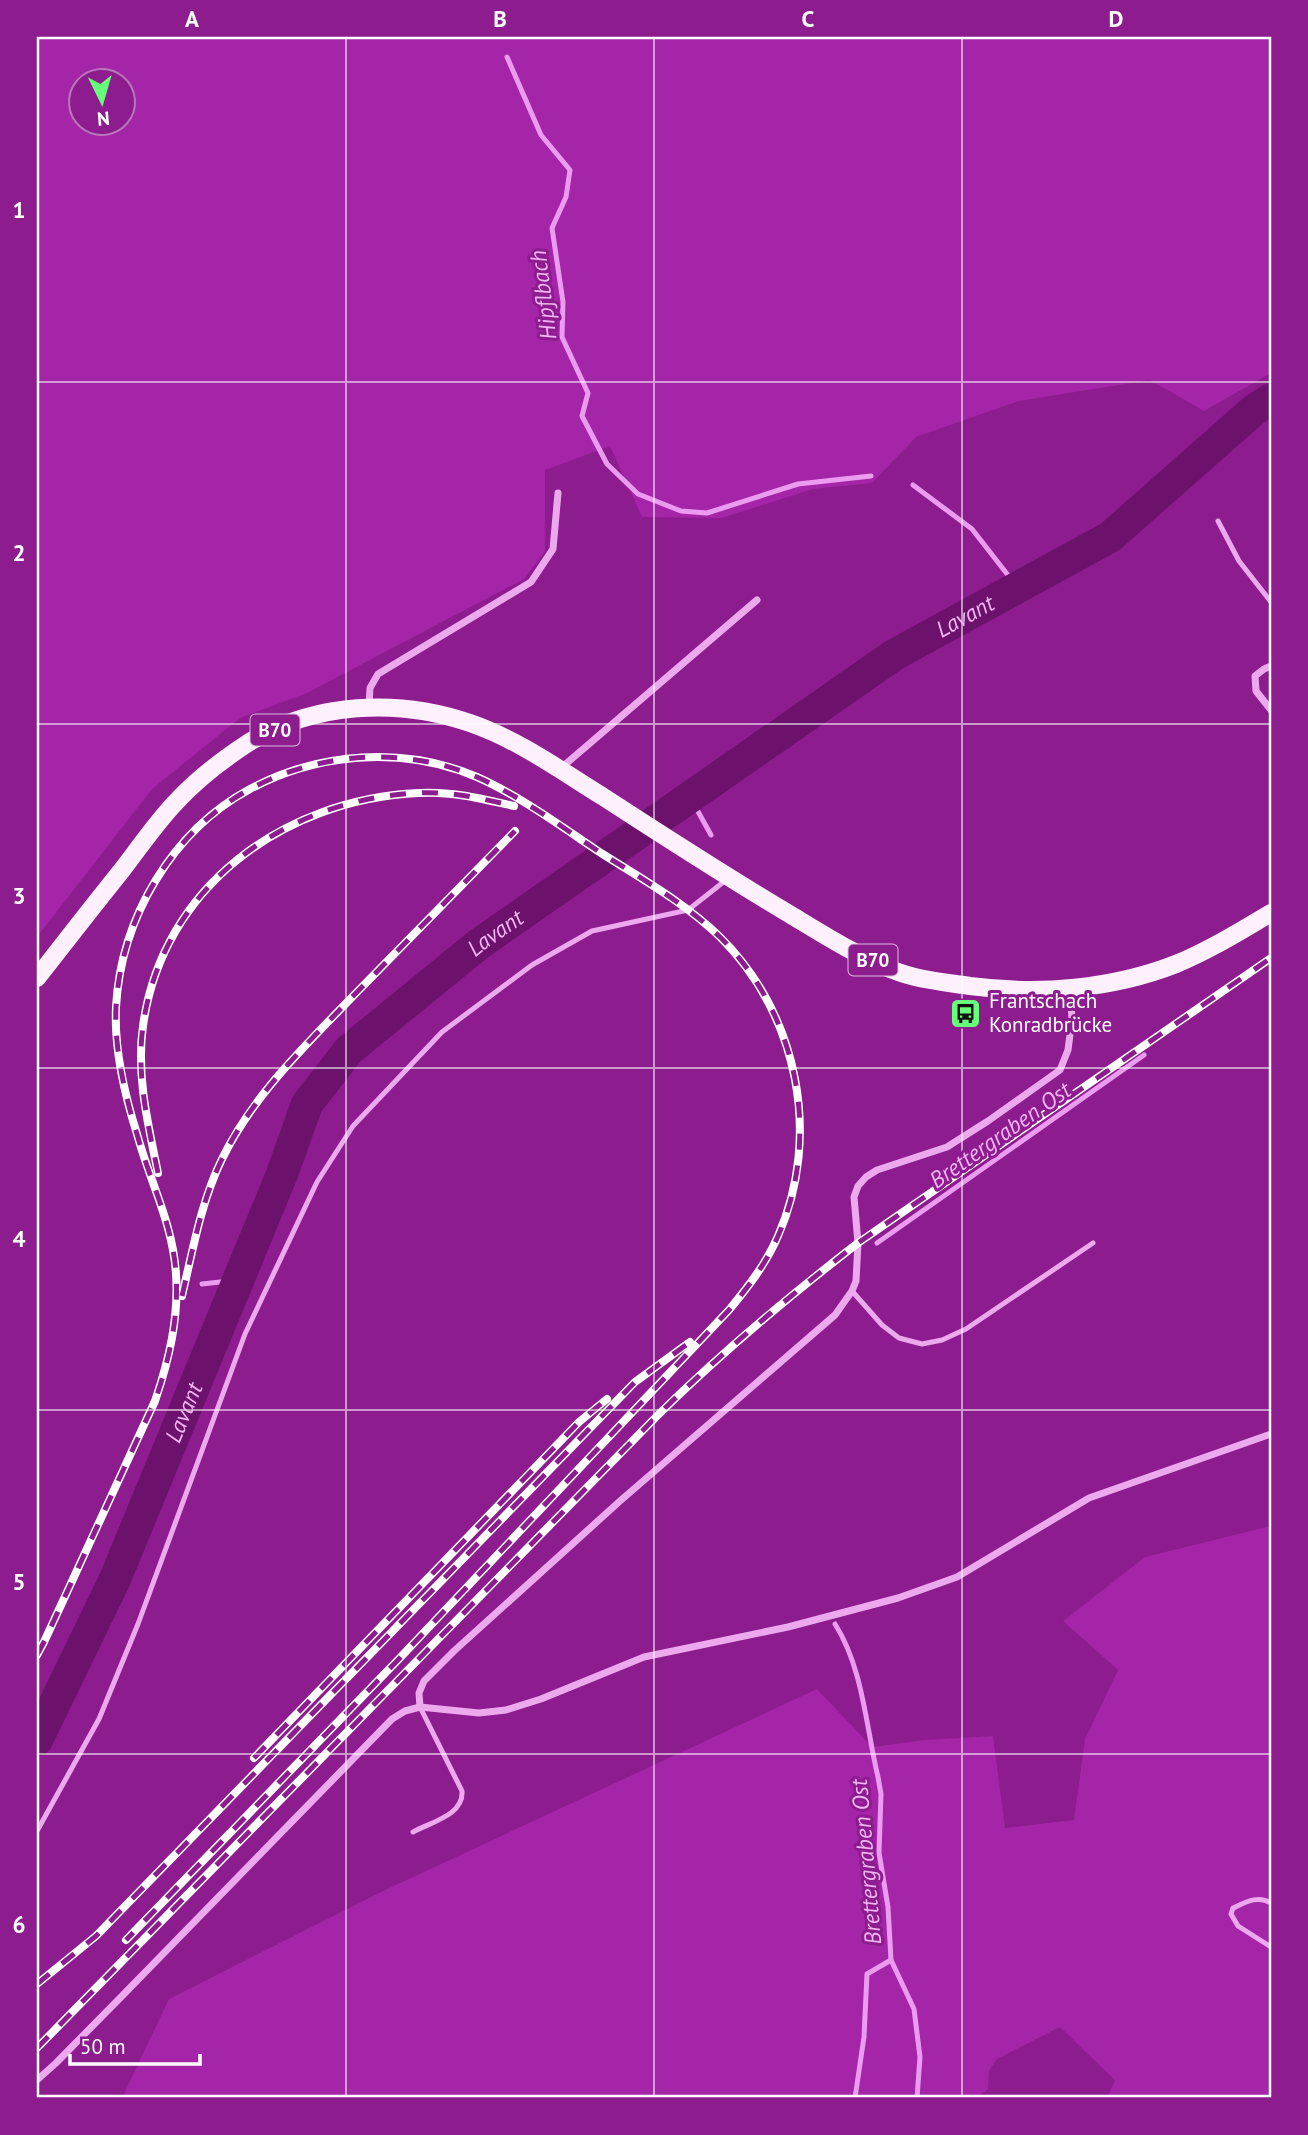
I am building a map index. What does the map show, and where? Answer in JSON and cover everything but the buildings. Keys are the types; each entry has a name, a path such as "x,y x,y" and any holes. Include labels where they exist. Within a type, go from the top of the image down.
{"main road":[{"name":"B70","path":"37,978 176,802 217,766 249,742 285,725 326,713 369,707 400,707 432,712 473,724 516,743 728,878 841,944 894,970 930,980 1030,991 1093,986 1174,964 1216,945 1271,913"}],"street":[{"path":"369,707 370,688 377,674 531,582 553,549 558,494"},
{"path":"560,769 757,600"},
{"path":"1271,666 1255,676 1256,691 1271,710"},
{"path":"420,1707 419,1693 425,1681 454,1651 835,1315 852,1292 856,1281 858,1262 854,1197 858,1186 866,1177 877,1170 947,1147 989,1121 1060,1070 1068,1050 1072,1019 1070,988"},
{"path":"37,2080 114,2005 392,1719 405,1711 420,1707 479,1713 506,1710 541,1699 644,1657 788,1627 898,1598 957,1577 1089,1498 1271,1434"}],"lane":[{"path":"1218,521 1239,561 1271,602"},
{"path":"37,1831 99,1719 138,1624 245,1334 317,1182 353,1126 442,1032 532,965 592,931 688,910 728,878"},
{"path":"852,1292 882,1325 899,1338 922,1344 942,1340 966,1329 1093,1243"},
{"path":"413,1832 457,1809 463,1800 462,1791 420,1707"},
{"path":"1271,1903 1265,1899 1249,1900 1233,1908 1231,1914 1238,1926 1271,1947"}],"shaded area":[{"path":"37,37 1271,37 1271,373 1204,411 1150,380 1019,401 916,437 872,483 813,489 722,518 642,517 610,446 545,470 545,551 524,579 307,693 240,718 152,789 37,937"},
{"path":"1271,1526 1271,2098 1107,2098 1115,2080 1060,2027 997,2059 989,2071 988,2089 976,2098 122,2098 169,1999 383,1891 817,1689 872,1747 924,1740 993,1736 1005,1828 1074,1820 1085,1739 1118,1670 1063,1621 1145,1557"}],"waterway":[{"name":"Hipflbach","path":"507,57 541,135 570,170 566,197 552,228 563,302 562,337 588,393 582,416 607,464 638,494 681,511 707,513 798,484 871,476"},
{"name":"Lavant","path":"37,1740 115,1579 282,1174 307,1104 349,1050 479,944 894,655 1110,537 1254,410 1271,399"},
{"name":"Hipflbach","path":"913,485 972,529 1018,588"},
{"name":"Brettergraben Ost","path":"690,797 711,835"},
{"name":"Brettergraben Ost","path":"877,1243 1144,1055"},
{"path":"202,1284 238,1280"},
{"name":"Brettergraben Ost","path":"835,1624 852,1659 858,1679 881,1794 879,1853 888,1907 891,1960 914,2009 920,2057 917,2098"},
{"path":"855,2098 864,2037 867,1974 891,1960"}],"railway":[{"path":"37,1655 155,1401 172,1339 177,1290 174,1256 166,1220 142,1152 125,1088 117,1038 116,1007 128,941 140,910 156,880 197,828 250,789 304,767 362,758 392,757 421,761 477,777 525,803 678,902 720,937 747,968 768,1002 784,1039 795,1078 800,1118 798,1158 791,1198 768,1256 729,1310 396,1662 126,1940"},
{"path":"158,1173 142,1081 143,1026 155,976 175,932 203,893 237,860 277,833 322,812 369,799 419,793 467,796 514,806"},
{"path":"182,1296 208,1192 222,1159 250,1112 302,1049 515,831"},
{"path":"37,2048 658,1415 731,1348 858,1243 1271,958"},
{"path":"37,1984 96,1936 635,1382 690,1342"},
{"path":"254,1758 579,1422 607,1399"}],"place":[{"name":"Frantschach Konradbrücke","path":"966,1013"}]}
